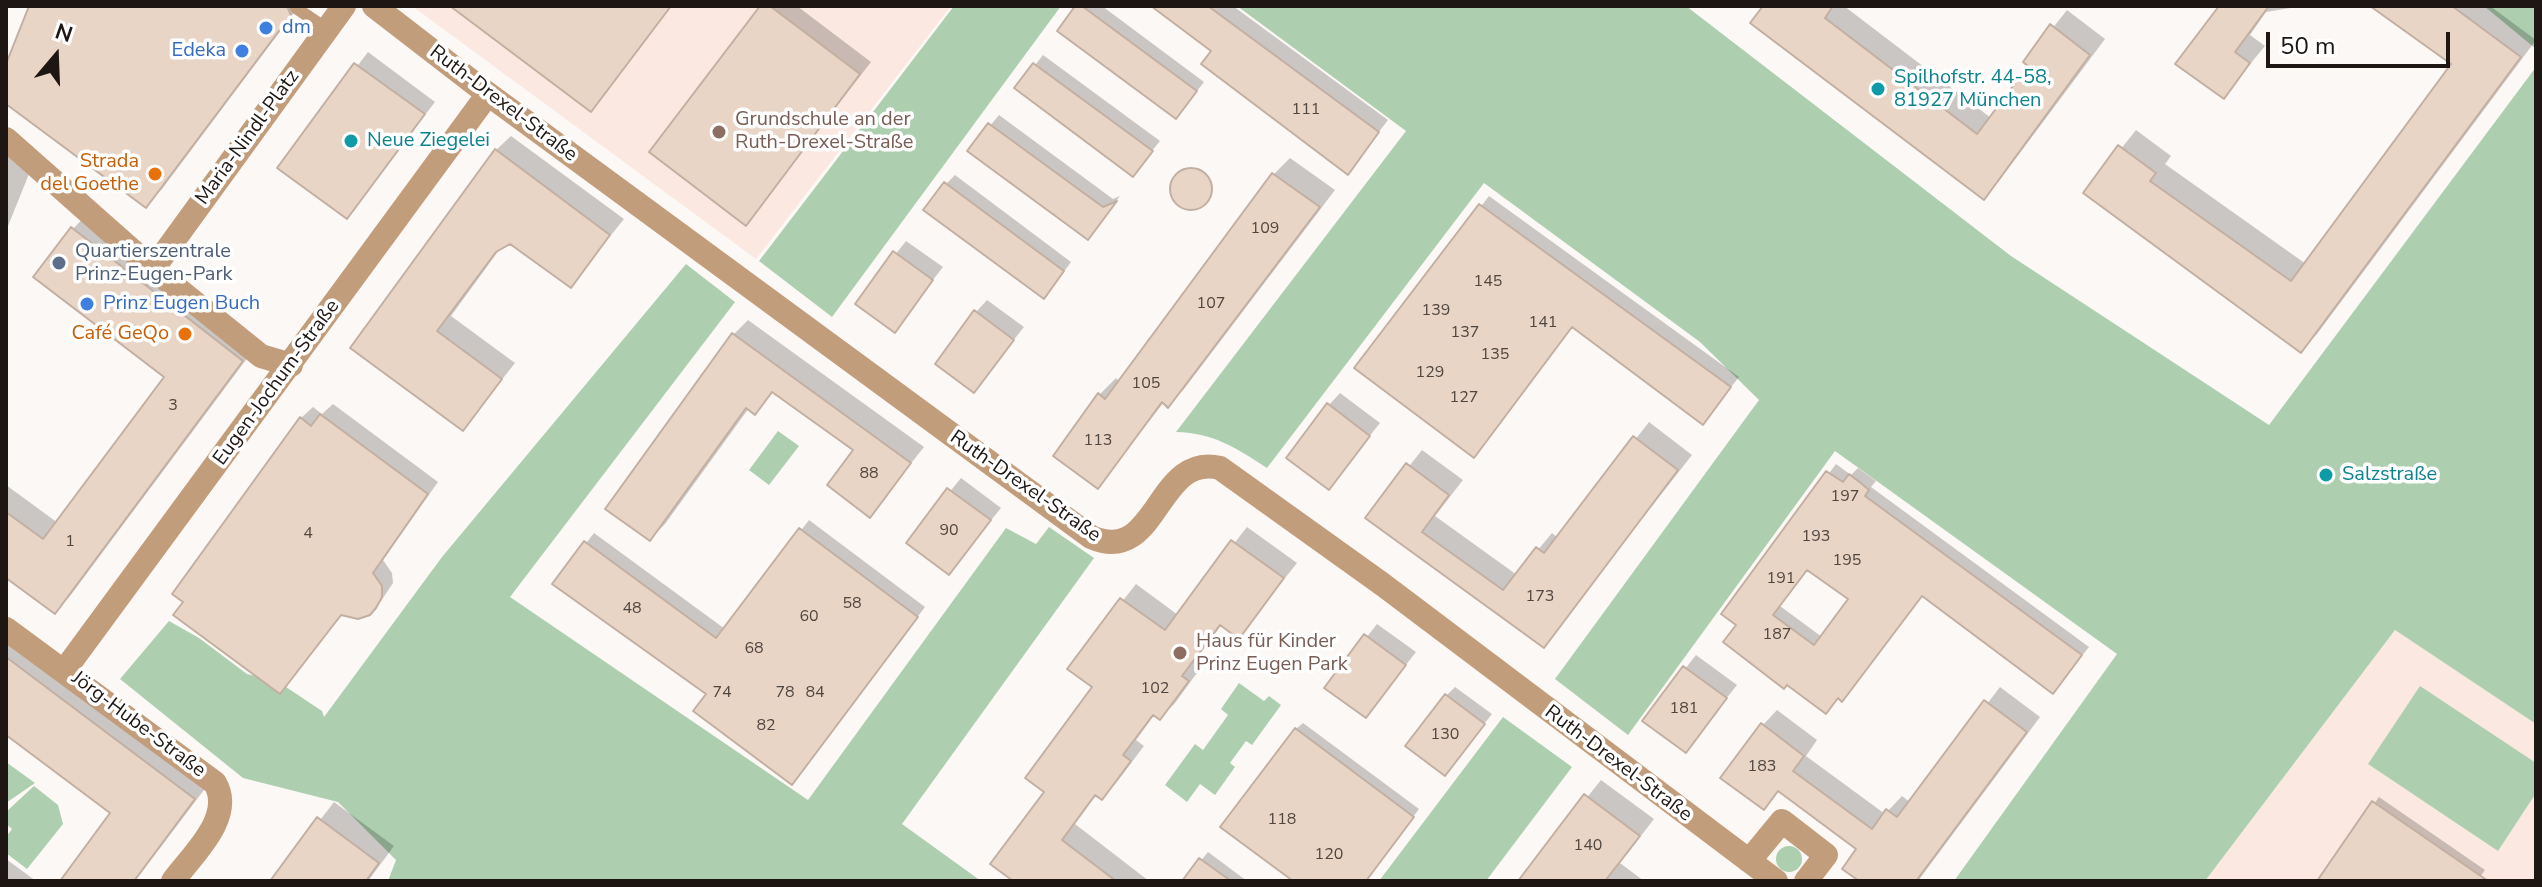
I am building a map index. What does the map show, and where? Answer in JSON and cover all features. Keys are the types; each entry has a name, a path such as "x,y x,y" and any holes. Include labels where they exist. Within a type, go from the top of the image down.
{"street":[{"name":"Maria-Nindl-Platz","path":"153,269 344,6"},
{"name":"Ruth-Drexel-Straße","path":"374,6 488,94 1091,537 1104,543 1122,542 1136,533 1186,470 1203,463 1220,468 1382,584 1776,881"},
{"name":"Eugen-Jochum-Straße","path":"64,671 488,94"},
{"path":"6,139 153,269 261,356 291,365"},
{"name":"Jörg-Hube-Straße","path":"6,629 203,772 222,796 215,824 173,881"},
{"path":"1749,861 1782,821 1826,855 1806,881"}],"lane":[{"path":"296,8 327,29"}],"shaded area":[{"name":"Grundschule an der Ruth-Drexel-Straße","path":"412,6 951,6 756,259"},
{"path":"2395,630 2536,724 2536,881 2205,881"}],"green space":[{"path":"954,6 1061,6 832,317 759,261"},
{"path":"1237,6 1686,6 2011,256 2269,425 2536,67 2536,724 2395,630 2205,881 1954,881 2117,654 1835,451 1628,735 1555,679 1759,400 1700,342 1484,183 1267,468 1235,448 1213,439 1176,432 1406,131"},
{"path":"2484,6 2536,6 2536,49"},
{"path":"686,264 735,302 510,597 808,800 1006,528 1036,544 1049,527 1094,558 902,824 981,881 388,881 396,860 338,802 243,778 120,679 169,621 199,638 247,674 277,681 322,711 324,717 442,557"},
{"path":"778,431 799,446 769,485 749,470"},
{"path":"1239,683 1264,701 1269,696 1281,705 1252,745 1246,741 1230,763 1235,767 1215,795 1200,784 1187,802 1165,785 1195,744 1203,750 1228,715 1221,709"},
{"path":"2420,686 2536,763 2536,793 2498,851 2368,764"},
{"path":"1503,717 1572,767 1486,881 1379,881"},
{"path":"6,762 35,783 6,803"},
{"path":"34,786 58,805 63,824 27,869 6,853 6,837 12,829 6,824 6,812"},
{"path":"1789,846 1799,849 1802,859 1799,869 1789,872 1779,869 1776,859 1779,849"}],"building":[{"path":"29,6 287,6 291,15 146,208 6,104 6,64"},
{"path":"450,6 671,6 591,112"},
{"path":"760,6 770,6 860,74 746,226 649,152"},
{"path":"1075,6 1082,6 1197,91 1176,119 1057,31"},
{"path":"1151,6 1208,6 1379,132 1348,175 1201,64 1211,51"},
{"name":"Spilhofstr. 44-58, 81927 München","path":"1763,6 1833,6 1825,18 1977,134 2028,66 2023,62 2050,24 2090,55 1984,200 1750,23"},
{"path":"2219,6 2269,6 2235,52 2250,63 2224,99 2175,64"},
{"path":"2370,6 2452,6 2521,57 2301,353 2083,193 2118,145 2156,173 2150,181 2291,281 2451,64"},
{"name":"Neue Ziegelei","path":"354,63 425,114 347,219 277,168"},
{"path":"1033,63 1153,151 1133,177 1014,88"},
{"path":"988,123 1103,207 1117,201 1088,240 967,151"},
{"path":"495,149 610,235 571,288 510,244 496,252 437,331 502,379 463,431 350,348"},
{"path":"1191,168 1206,174 1212,189 1206,204 1191,210 1176,204 1170,189 1176,174"},
{"path":"1272,173 1320,207 1168,408 1162,402 1098,489 1053,456 1098,393 1105,399"},
{"path":"944,182 1064,271 1044,299 923,210"},
{"path":"1479,204 1731,387 1703,425 1572,327 1474,458 1354,368"},
{"path":"71,227 243,361 55,614 6,578 6,512 43,539 164,377 33,277"},
{"path":"893,251 933,280 895,333 855,304"},
{"path":"974,310 1014,340 974,393 935,364"},
{"path":"732,333 911,463 870,518 827,485 853,450 772,392 755,415 746,408 650,541 605,509"},
{"path":"1327,403 1370,436 1329,490 1286,458"},
{"path":"320,414 428,494 373,573 382,586 382,597 376,608 370,615 358,619 341,615 280,694 173,615 183,602 172,594 300,417 311,426"},
{"path":"1633,436 1678,470 1544,648 1365,518 1406,463 1449,495 1422,532 1503,590 1536,547 1544,553"},
{"path":"1826,471 1843,482 1849,474 1869,490 1865,496 2082,655 2053,694 1922,596 1842,702 1838,698 1826,714 1787,685 1784,689 1723,642 1736,625 1721,614","holes":["1807,570 1848,599 1814,645 1773,615"]},
{"path":"947,488 991,520 949,575 906,543"},
{"path":"799,528 918,617 792,785 693,711 706,694 552,584 584,541 716,638"},
{"path":"1231,540 1284,578 1239,639 1220,625 1182,676 1189,681 1160,720 1153,715 1123,755 1131,761 1102,800 1095,795 1062,840 1116,881 1013,881 990,864 1044,792 1025,778 1092,687 1067,669 1120,598 1165,630"},
{"path":"1364,634 1406,665 1366,718 1324,688"},
{"path":"6,657 195,799 134,881 60,881 110,813 6,735"},
{"path":"1683,666 1727,698 1686,753 1642,721"},
{"path":"1445,694 1485,724 1445,776 1405,746"},
{"path":"1984,700 2027,732 1916,881 1859,881 1842,869 1856,849 1778,791 1764,810 1720,778 1761,723 1804,756 1793,771 1872,829 1886,809 1897,817"},
{"path":"1295,728 1414,817 1366,881 1293,881 1220,827"},
{"path":"1584,794 1640,836 1605,881 1518,881"},
{"path":"2372,801 2488,881 2317,881"},
{"path":"317,817 379,863 366,881 270,881"},
{"path":"1199,858 1231,881 1182,881"}],"place":[{"name":"dm","path":"266,28"},
{"name":"Edeka","path":"242,51"},
{"name":"Spilhofstr. 44-58, 81927 München","path":"1878,89"},
{"name":"Grundschule an der Ruth-Drexel-Straße","path":"719,132"},
{"name":"Neue Ziegelei","path":"351,141"},
{"name":"Strada del Goethe","path":"155,174"},
{"name":"Quartierszentrale Prinz-Eugen-Park","path":"59,263"},
{"name":"Prinz Eugen Buch","path":"87,304"},
{"name":"Café GeQo","path":"185,334"},
{"name":"Salzstraße","path":"2326,475"},
{"name":"Haus für Kinder Prinz Eugen Park","path":"1180,653"}]}
